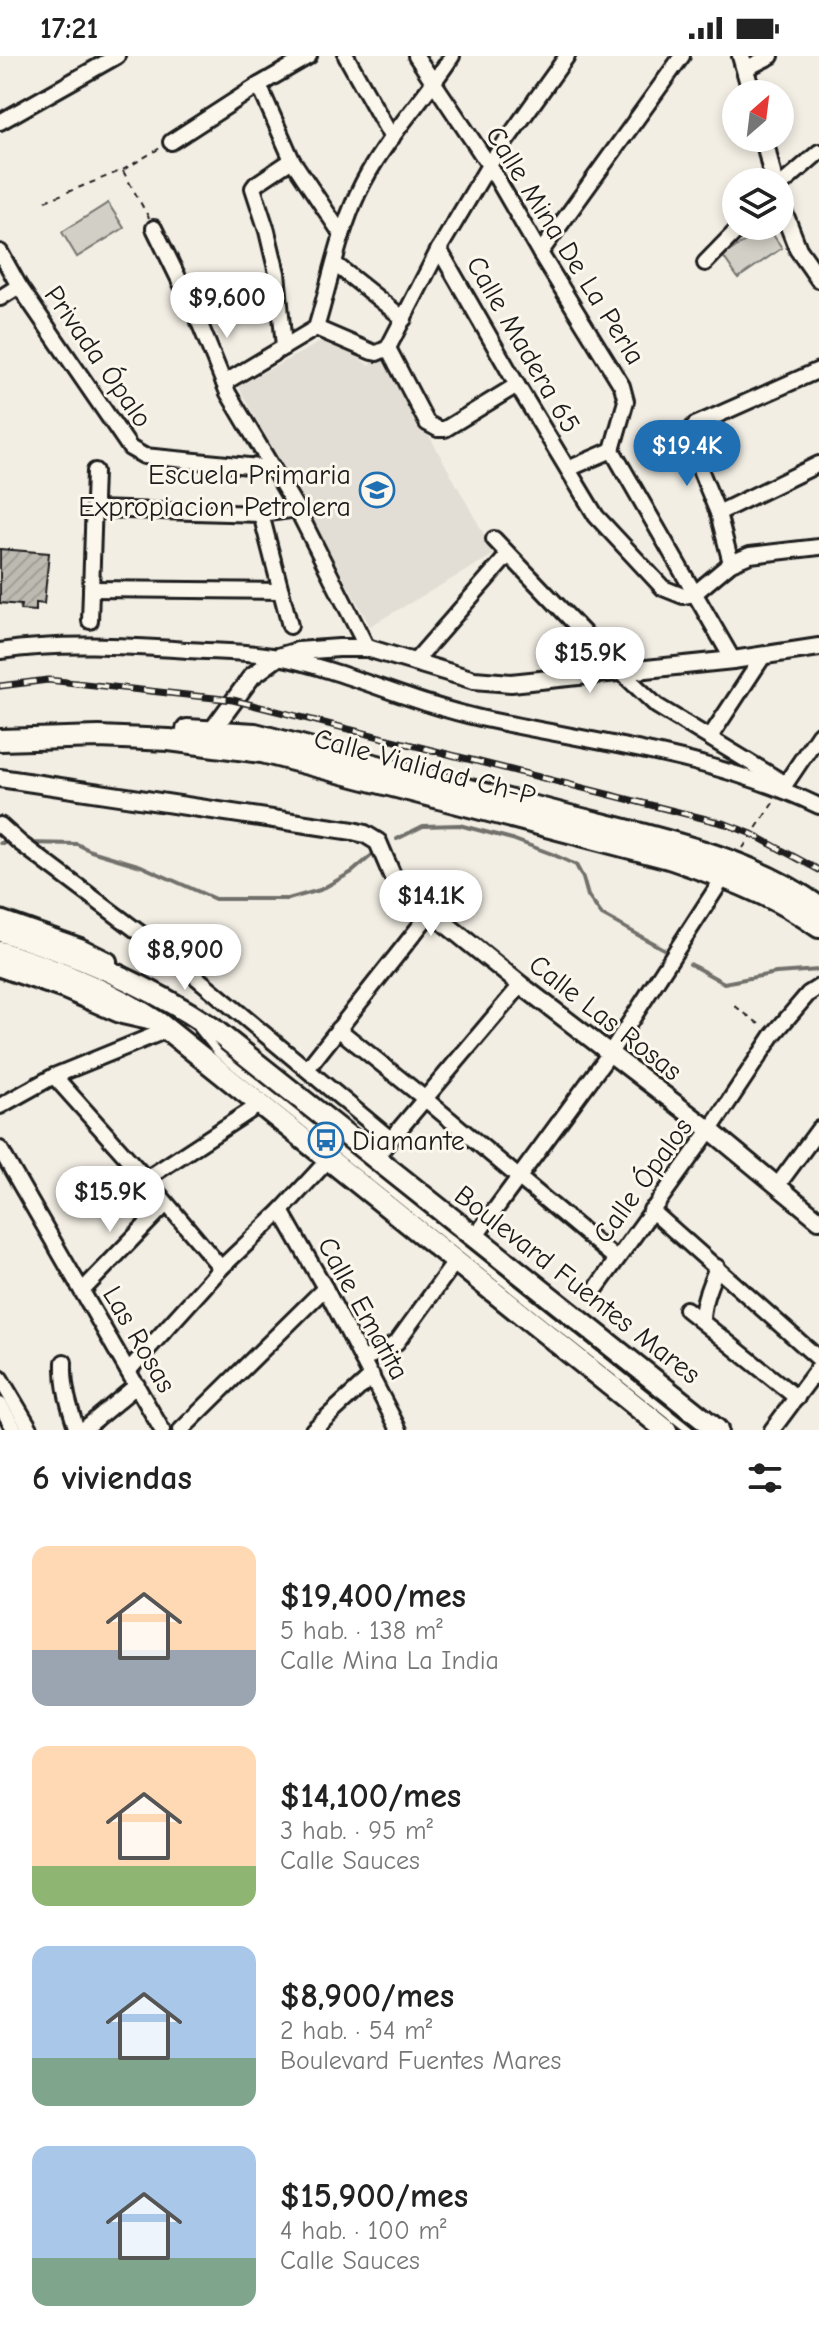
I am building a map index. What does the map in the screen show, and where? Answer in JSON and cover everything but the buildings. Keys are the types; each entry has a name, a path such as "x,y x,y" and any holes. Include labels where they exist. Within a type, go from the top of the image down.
{"main road":[{"name":"Calle Vialidad Ch-P","path":"0,728 85,723 209,738 669,858 767,877 819,907"},
{"name":"Calle Vialidad Ch-P","path":"0,740 209,738"},
{"name":"Calle Vialidad Ch-P","path":"729,870 819,927"},
{"name":"Boulevard Fuentes Mares","path":"0,931 107,969 181,1007 212,1028 717,1430"},
{"name":"Boulevard Fuentes Mares","path":"0,952 78,978 163,1026 658,1427"}],"street":[{"path":"1,119 117,56"},
{"path":"171,142 309,56"},
{"path":"346,56 392,138"},
{"name":"Calle Mina De La Perla","path":"416,56 489,165 625,393 626,401 612,450"},
{"path":"224,383 316,328 342,235 366,177 452,56"},
{"path":"316,328 372,352 388,348 439,249 489,165 567,56"},
{"path":"540,253 682,56"},
{"path":"743,62 771,56"},
{"path":"259,85 292,160 342,235"},
{"path":"794,174 819,152"},
{"path":"284,347 277,273 253,188 292,160"},
{"path":"154,228 195,312 224,383 297,509 367,648"},
{"path":"794,239 819,279"},
{"path":"705,263 727,240"},
{"name":"Calle Madera 65","path":"439,249 596,516 663,588 683,596 694,594"},
{"name":"Privada Ópalo","path":"0,252 19,286 135,452 144,456 271,468"},
{"path":"335,264 404,319"},
{"path":"0,298 19,286"},
{"path":"388,348 427,423 438,429 445,429 517,385"},
{"path":"731,563 718,513 687,438 691,429 819,370"},
{"path":"568,469 612,450 733,660"},
{"path":"718,513 819,464"},
{"path":"90,621 95,471"},
{"path":"94,509 261,514 297,509"},
{"path":"261,514 290,626"},
{"path":"494,539 621,672 668,714 819,806"},
{"path":"694,594 731,563 750,555 819,547"},
{"path":"415,661 508,555"},
{"path":"91,589 281,591"},
{"path":"0,651 101,645 278,657 380,686 431,706 645,750 784,786"},
{"path":"209,738 246,681 278,657 298,651 367,648 474,680 495,683 733,660 819,647"},
{"path":"710,737 764,655"},
{"path":"784,786 819,734"},
{"name":"Calle Las Rosas","path":"0,778 358,832 378,842 392,875 431,912 710,1130 819,1220"},
{"path":"0,825 172,957 389,1138"},
{"path":"475,1237 610,1053 729,870"},
{"path":"307,1069 431,912"},
{"path":"0,919 80,947 164,988 193,1007 212,1028"},
{"path":"0,968 64,990 122,1015 163,1026"},
{"path":"375,1158 521,985"},
{"name":"Calle Ópalos","path":"595,1290 710,1130 773,1035 808,994 819,987"},
{"path":"0,1106 54,1076 163,1026"},
{"path":"338,1029 616,1259"},
{"path":"54,1076 221,1268"},
{"path":"146,1179 259,1105"},
{"path":"777,1186 819,1129"},
{"name":"Las Rosas","path":"0,1149 162,1430"},
{"path":"128,1371 221,1268 281,1211 328,1160"},
{"path":"82,1291 166,1204"},
{"path":"651,1210 819,1359"},
{"name":"Calle Ematita","path":"281,1211 399,1430"},
{"path":"362,1359 384,1351 397,1342 455,1262"},
{"path":"702,1321 707,1291 717,1267"},
{"path":"181,1430 325,1288"},
{"path":"686,1309 797,1398"},
{"path":"64,1362 66,1398 80,1430 137,1385"},
{"path":"772,1430 819,1367"},
{"path":"313,1430 372,1376"},
{"path":"0,1378 31,1430"},
{"path":"0,1405 15,1430"}],"lane":[{"path":"181,1007 218,1053 689,1430"},
{"path":"163,1026 218,1053"}],"path":[{"path":"45,201 123,170 171,142"},
{"path":"123,170 154,228"},
{"path":"729,870 784,786"},
{"path":"735,1006 773,1035"}],"shaded area":[{"path":"108,203 124,228 77,257 62,232"},
{"path":"746,240 777,240 782,248 738,278 723,256"},
{"name":"Escuela Primaria Expropiacion Petrolera","path":"328,338 369,365 386,358 495,554 370,626 238,386"}],"waterway":[{"path":"397,839 423,826 459,825 512,839 552,854 576,865 588,896 602,915 667,951"},
{"path":"0,843 14,843"},
{"path":"26,843 77,844 141,866 215,899 288,899 320,890 352,872 372,855"},
{"path":"690,964 724,983 776,973 819,970"}],"railway":[{"path":"0,686 48,680 233,700 726,824 752,834 819,870"}],"place":[{"name":"Escuela Primaria Expropiacion Petrolera","path":"377,490"},
{"name":"Diamante","path":"326,1140"}]}
